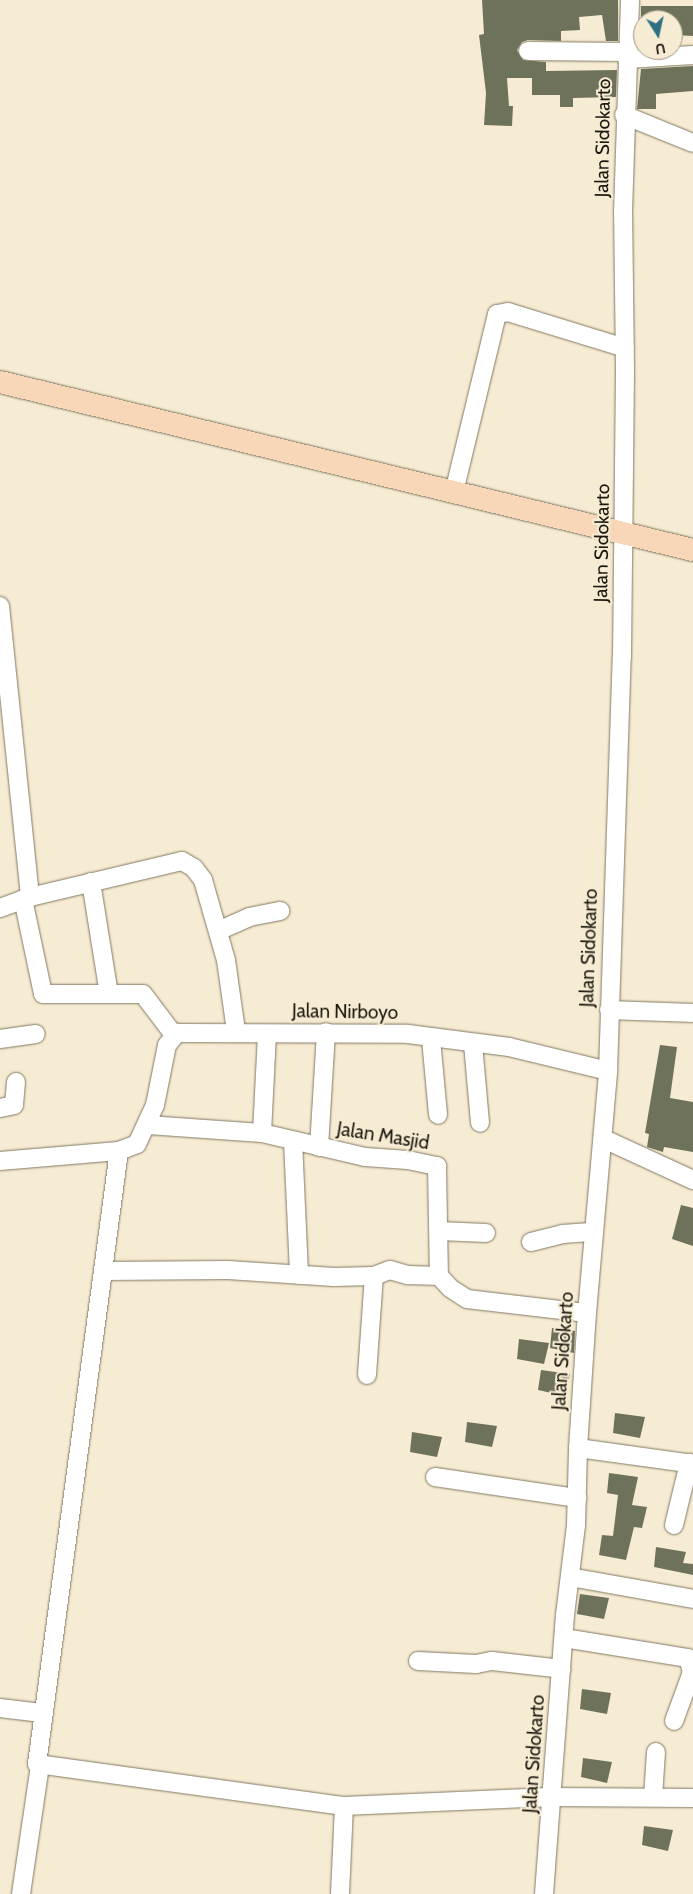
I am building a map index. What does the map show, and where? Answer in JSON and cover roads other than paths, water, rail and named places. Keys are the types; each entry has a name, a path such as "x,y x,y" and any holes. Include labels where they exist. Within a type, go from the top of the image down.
{"main road":[{"path":"0,382 623,535 693,550"}],"street":[{"name":"Jalan Sidokarto","path":"544,1894 577,1498 578,1448 587,1312 604,1139 608,1070 623,535 625,348 624,115 630,0"},
{"path":"528,51 627,55 693,54"},
{"path":"624,115 693,143"},
{"path":"454,492 497,314 508,312 625,348"},
{"path":"0,606 7,744 26,898 49,994 143,994 174,1035 167,1045 148,1125 137,1144 119,1151 0,1161"},
{"path":"0,908 26,898 182,861 194,868 203,880 218,931 236,1030"},
{"path":"91,882 109,994"},
{"path":"218,931 249,917 280,911"},
{"path":"609,1010 693,1013"},
{"name":"Jalan Nirboyo","path":"174,1035 236,1030 267,1034 326,1032 408,1034 431,1039 510,1047 608,1070"},
{"path":"319,1147 326,1032"},
{"path":"0,1038 36,1034"},
{"path":"262,1133 267,1034"},
{"path":"431,1039 438,1115"},
{"path":"473,1044 480,1124"},
{"path":"0,1108 14,1105 16,1082"},
{"name":"Jalan Masjid","path":"148,1125 262,1133 365,1157 408,1160 437,1166 439,1276"},
{"path":"604,1139 693,1180"},
{"path":"293,1141 299,1275"},
{"path":"119,1151 35,1762 40,1765 344,1806 552,1797 693,1798"},
{"path":"439,1231 486,1232"},
{"path":"531,1242 562,1234 594,1232"},
{"path":"104,1271 228,1270 299,1275 374,1276 390,1270 408,1276 439,1276 450,1288 467,1299 587,1312"},
{"path":"367,1375 374,1276"},
{"path":"578,1448 691,1464 674,1525"},
{"path":"435,1477 577,1498"},
{"path":"570,1577 693,1599"},
{"path":"564,1638 688,1658 692,1672 674,1721"},
{"path":"418,1661 476,1664 492,1661 562,1669"},
{"path":"0,1708 42,1712"},
{"path":"653,1797 656,1752"},
{"path":"21,1894 40,1765"},
{"path":"340,1894 344,1806"}]}
